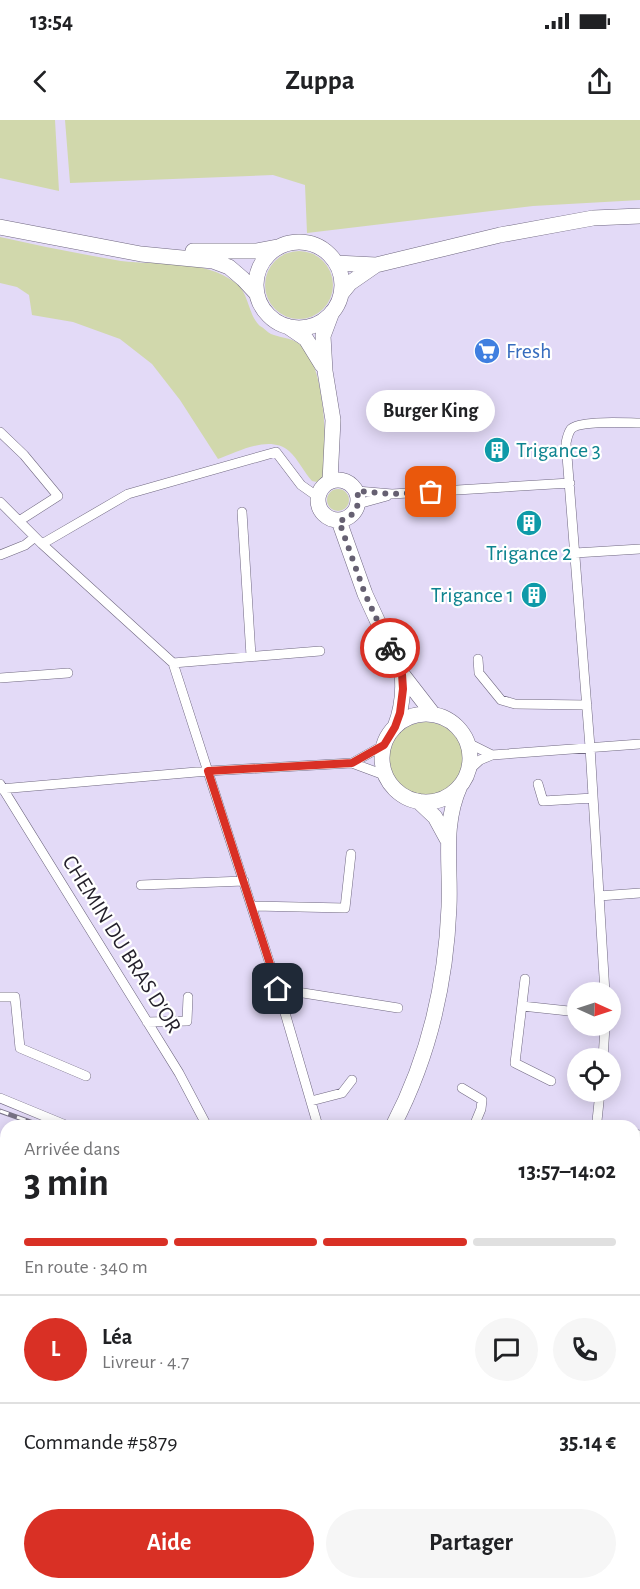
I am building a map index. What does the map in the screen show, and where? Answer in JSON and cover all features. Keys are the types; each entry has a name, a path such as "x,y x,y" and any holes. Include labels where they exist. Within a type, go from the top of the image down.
{"main road":[{"path":"336,263 376,265 500,235 593,219 640,216"},
{"path":"0,226 120,251 213,261 229,267 243,279 257,294 267,315 287,326 299,328 311,326 323,321 332,312"},
{"path":"158,255 192,251 256,251 291,242 304,242 328,253 336,263 342,284 341,294"},
{"path":"257,294 256,280 259,267 278,247"},
{"path":"330,481 333,420 325,371 323,336 341,294 350,283 376,265"},
{"path":"287,326 306,339 325,371"},
{"path":"333,444 351,503 351,555 365,594 402,674 433,714"},
{"path":"336,480 351,503 332,519 321,511 318,497 325,485 336,480"},
{"path":"402,674 400,713 384,745 383,755 387,776 394,788 418,801 441,799 460,786"},
{"path":"395,727 406,719 420,714 433,714 453,723 466,741 469,750 468,771 450,815 447,839 449,907 447,938 437,1002 428,1040 396,1120"},
{"path":"418,801 435,817 447,839"}],"street":[{"path":"604,982 590,747 567,443 568,433 573,427 585,424 640,423"},
{"path":"0,432 24,454 58,496 19,521"},
{"path":"0,555 38,541 128,494 276,452 301,485 318,497"},
{"path":"351,503 392,494 570,483"},
{"path":"0,502 38,541 172,663 252,906 316,1120"},
{"path":"242,512 251,656"},
{"path":"575,553 640,549"},
{"path":"172,663 320,651"},
{"path":"478,659 479,673 501,700 516,704 587,705"},
{"path":"0,678 68,673"},
{"path":"466,741 492,755"},
{"path":"468,771 480,760 492,755 640,744"},
{"path":"352,763 384,745"},
{"path":"1,787 208,771 352,763 387,776"},
{"path":"538,784 543,801 593,798"},
{"name":"CHEMIN DU BRAS D'OR","path":"1,787 179,1073 204,1120"},
{"path":"252,906 345,908 351,854"},
{"path":"141,885 244,881"},
{"path":"599,897 640,893"},
{"path":"525,978 515,1063 550,1081"},
{"path":"278,989 398,1008"},
{"path":"0,997 15,997 20,1048 86,1076"},
{"path":"147,1022 187,1021 188,997"},
{"path":"522,1006 567,1011"},
{"path":"311,1101 342,1093 352,1080"},
{"path":"462,1088 482,1100 476,1120"},
{"path":"0,1098 53,1120"},
{"path":"597,1120 599,1102"}],"green space":[{"path":"0,120 55,120 59,191 0,178"},
{"path":"65,120 640,120 640,200 533,206 307,233 305,185 273,175 70,183"},
{"path":"0,237 121,261 195,266 223,275 236,283 244,292 253,316 260,326 271,334 296,342 304,348 311,360 321,392 325,477 317,482 312,481 289,451 273,444 253,446 218,459 180,400 152,364 120,339 73,322 32,315 29,295 17,287 0,283"},
{"path":"299,251 312,254 323,261 330,272 333,285 330,298 323,309 312,316 299,319 286,316 275,309 268,298 265,285 268,272 275,261 286,254"},
{"path":"334,489 342,489 349,496 349,504 342,511 334,511 327,504 327,496"},
{"path":"426,722 440,725 452,733 460,745 463,759 460,773 452,785 440,793 426,796 412,793 400,785 392,773 389,759 392,745 400,733 412,725"}],"railway":[{"path":"0,1111 25,1120"}],"way so far":[{"path":"390,648 365,594 339,521 355,513 358,504 357,491 392,494 431,492"}],"place":[{"name":"Fresh","path":"487,351"},
{"name":"Trigance 3","path":"497,450"},
{"name":"Burger King","path":"431,492"},
{"name":"Trigance 2","path":"529,523"},
{"name":"Trigance 1","path":"534,595"}],"route":[{"path":"278,989 208,771 352,763 384,745 400,713 403,689 402,674 390,648"}]}
